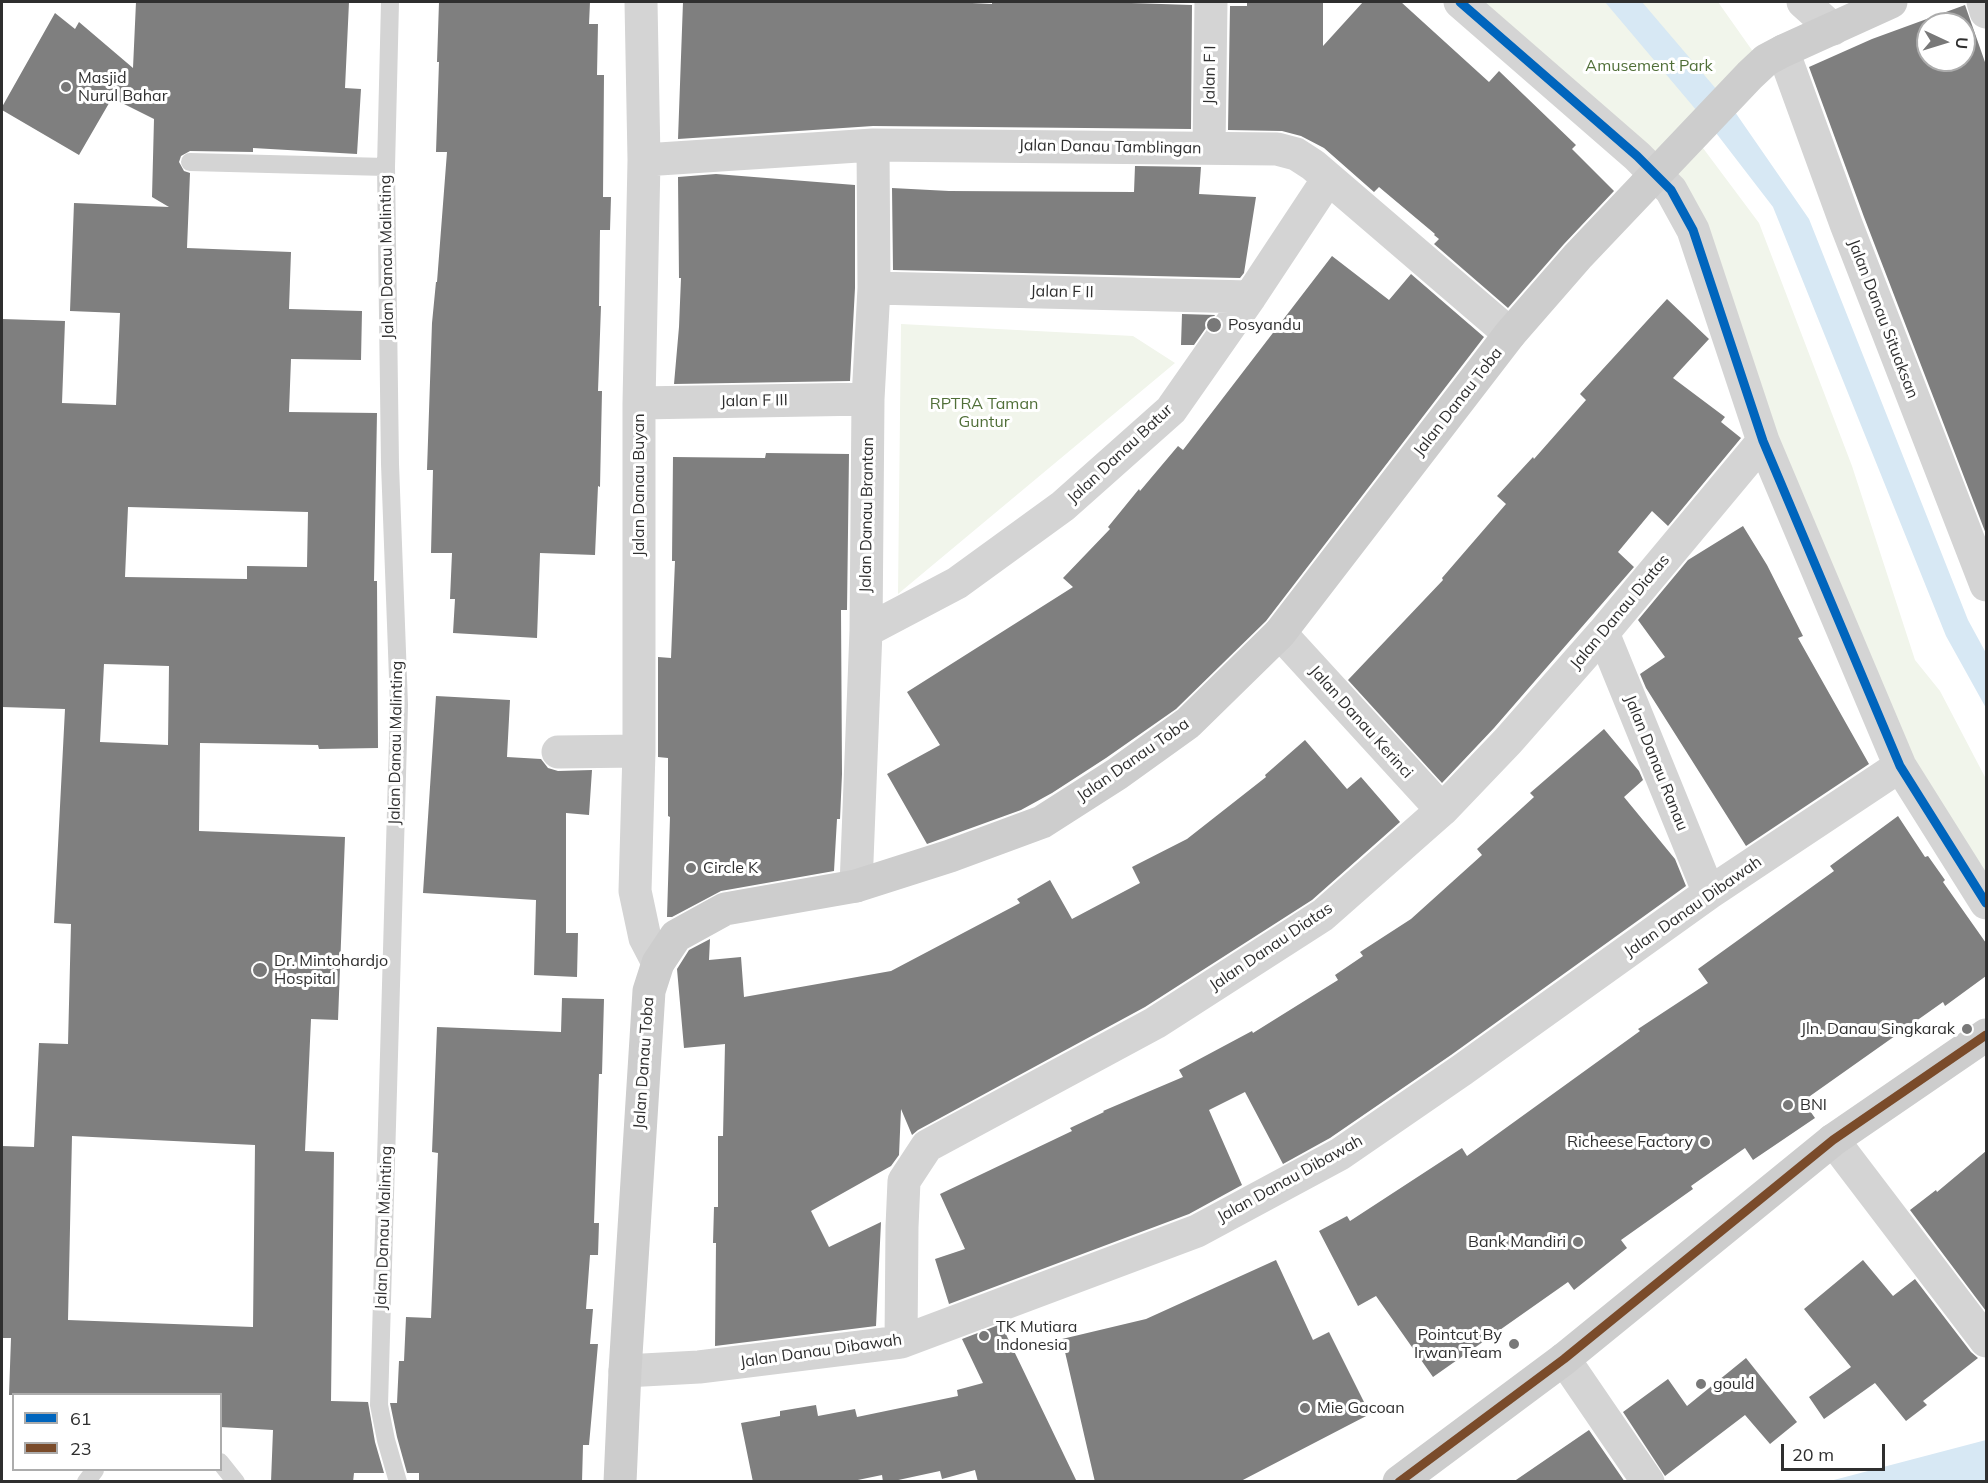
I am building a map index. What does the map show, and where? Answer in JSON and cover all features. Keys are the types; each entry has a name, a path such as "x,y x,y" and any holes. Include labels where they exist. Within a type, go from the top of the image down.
{"street":[{"name":"Jalan Danau Buyan","path":"641,2 644,160 639,403 639,751 635,891 645,938 658,963"},
{"name":"Jalan F I","path":"1209,148 1211,2"},
{"path":"1460,2 1664,165 1671,190 1693,230 1763,441 1900,766 1986,903"},
{"path":"1803,2 1833,29"},
{"name":"Jalan Danau Toba","path":"620,1482 649,991 658,963 676,936 725,909 856,885 950,856 1042,822 1117,774 1188,723 1280,633 1510,334 1578,256 1750,75 1766,60 1783,51 1891,2"},
{"path":"1983,2 1986,12"},
{"name":"Jalan Danau Situaksan","path":"1783,51 1846,224 1986,585"},
{"name":"Jalan Danau Tamblingan","path":"644,160 873,145 1277,149 1296,154 1313,165 1510,334"},
{"name":"Jalan Danau Brantan","path":"856,885 866,631 868,399 874,288 873,145"},
{"name":"Jalan Danau Batur","path":"866,631 957,583 1063,506 1171,410 1250,297 1328,179"},
{"name":"Jalan F II","path":"874,288 1250,297"},
{"name":"Jalan F III","path":"639,403 868,399"},
{"name":"Jalan Danau Diatas","path":"901,1342 904,1181 927,1146 1155,1023 1323,915 1442,810 1508,741 1603,633 1763,441"},
{"name":"Jalan Danau Kerinci","path":"1280,633 1442,810"},
{"name":"Jalan Danau Ranau","path":"1603,633 1709,893"},
{"path":"558,752 639,751"},
{"name":"Jalan Danau Dibawah","path":"625,1371 699,1367 901,1342 1197,1231 1340,1154 1472,1063 1709,893 1900,766"},
{"path":"1399,1482 1564,1359 1833,1140 1986,1035"},
{"path":"1833,1140 1986,1341"},
{"path":"1564,1359 1648,1482"}],"lane":[{"name":"Jalan Danau Malinting","path":"390,2 386,167 390,464 399,705 379,1405 398,1482"},
{"path":"190,162 386,167"},
{"path":"222,1464 236,1482"}],"green space":[{"name":"Amusement Park","path":"1471,2 1718,2 1754,53 1653,154"},
{"path":"1697,140 1759,223 1852,466 1915,660 1940,691 1986,779 1986,879 1925,784 1665,175"},
{"name":"RPTRA Taman Guntur","path":"901,324 1133,336 1175,363 898,594"}],"water":[{"path":"1605,2 1642,2 1717,90 1697,111"},
{"path":"1735,112 1809,219 1968,620 1986,653 1986,708 1946,636 1773,207 1713,129"},
{"path":"1986,1440 1986,1481 1830,1481"}],"building":[{"path":"136,2 349,2 345,88 361,89 357,154 253,148 253,152 190,151 181,156 179,162 184,171 190,173 187,248 291,252 289,309 362,311 361,360 291,359 289,412 377,413 374,581 377,581 378,748 319,749 318,745 200,743 199,831 345,837 338,1020 311,1019 305,1151 334,1152 331,1401 368,1402 375,1442 384,1473 354,1473 353,1482 271,1482 273,1430 222,1427 222,1393 12,1393 9,1395 11,1338 2,1338 2,1146 34,1147 39,1043 68,1044 71,924 54,923 65,709 2,707 2,319 65,321 62,403 116,405 120,313 70,311 74,203 169,207 152,197 154,119 112,98 79,155 2,110 55,13 75,29 79,22 133,68","holes":["128,507 308,512 307,567 247,566 247,579 125,577","104,664 169,666 168,745 100,742","72,1136 255,1145 253,1327 68,1320"]},
{"path":"439,2 590,2 589,24 598,24 597,75 604,75 603,197 611,197 610,230 600,230 599,306 601,306 598,391 602,391 600,487 598,486 595,555 540,553 537,638 453,633 455,599 450,599 452,553 431,553 433,470 427,470 432,323 447,152 436,152"},
{"path":"683,2 992,4 992,2 1101,2 1192,5 1191,129 873,126 678,139"},
{"path":"1247,2 1323,2 1323,46 1363,2 1401,2 1489,82 1499,71 1576,145 1572,149 1614,191 1508,308 1434,244 1439,239 1435,234 1379,187 1374,192 1324,148 1301,136 1282,131 1228,130 1230,6 1247,6"},
{"path":"1965,5 1967,12 1946,12"},
{"path":"1916,23 1916,72 1976,72 1976,36 1986,65 1986,534 1864,217 1809,67 1872,39"},
{"path":"1135,166 1201,167 1199,194 1256,197 1244,273 1240,278 893,270 892,188 949,191 1134,192"},
{"path":"716,174 855,185 855,288 850,381 674,384 681,278 679,278 678,177"},
{"path":"1332,256 1389,300 1411,274 1484,337 1266,621 1176,709 1106,758 1021,810 927,844 887,774 940,745 907,692 1073,587 1063,578 1110,529 1108,527 1139,489 1140,491 1178,446 1183,450"},
{"path":"1667,299 1709,339 1673,378 1725,417 1721,422 1741,438 1668,526 1652,511 1618,552 1634,567 1494,728 1442,783 1348,680 1443,580 1442,578 1506,504 1497,496 1533,457 1534,459 1586,400 1580,394"},
{"path":"1182,314 1215,315 1194,345 1181,345"},
{"path":"766,453 849,454 847,610 841,610 842,774 834,871 721,891 672,917 667,917 670,817 668,816 668,758 658,757 658,657 671,658 675,561 672,561 673,457 765,458"},
{"path":"1743,526 1767,565 1803,636 1798,638 1869,764 1746,846 1646,688 1640,674 1665,657 1638,620 1688,560"},
{"path":"436,696 510,700 507,757 541,759 548,768 558,771 592,770 589,815 566,813 566,933 578,933 577,977 534,975 536,900 423,893"},
{"path":"1604,729 1639,771 1643,780 1624,797 1675,859 1686,886 1451,1055 1330,1138 1283,1164 1245,1092 1209,1110 1242,1185 1189,1214 949,1304 935,1259 965,1249 940,1194 1072,1131 1070,1128 1103,1111 1183,1077 1179,1070 1252,1031 1253,1033 1338,980 1335,975 1363,956 1360,952 1411,919 1482,855 1477,849 1534,797 1530,793"},
{"path":"1305,740 1347,789 1361,777 1400,822 1312,900 1145,1007 912,1135 901,1109 899,1155 891,1166 811,1211 829,1247 881,1222 876,1326 715,1346 714,1207 718,1207 718,1136 723,1136 725,1044 684,1048 677,969 689,950 710,939 709,960 741,957 744,997 891,971 1020,903 1017,899 1050,880 1072,919 1140,883 1132,867 1187,839 1266,777 1265,775"},
{"path":"1898,816 1925,857 1928,856 1945,880 1943,882 1986,943 1986,976 1945,1006 1943,1002 1803,1101 1815,1118 1753,1160 1745,1148 1691,1186 1693,1189 1621,1240 1627,1248 1574,1290 1568,1282 1433,1377 1376,1296 1358,1306 1319,1231 1347,1216 1350,1221 1462,1148 1467,1156 1640,1031 1638,1029 1708,983 1698,969 1834,871 1830,866"},
{"path":"562,998 604,999 594,1223 599,1223 598,1255 590,1255 586,1309 593,1309 590,1344 598,1344 589,1445 583,1445 582,1482 419,1482 419,1473 407,1473 390,1403 397,1403 399,1361 404,1361 406,1317 431,1318 438,1153 432,1152 437,1027 561,1032"},
{"path":"1986,1151 1986,1311 1910,1210 1936,1190 1937,1192"},
{"path":"1276,1260 1313,1340 1329,1332 1370,1414 1239,1482 1095,1482 1062,1339 1146,1319"},
{"path":"1863,1260 1893,1296 1915,1279 1978,1358 1923,1401 1927,1405 1906,1421 1875,1383 1824,1419 1809,1397 1851,1367 1804,1309"},
{"path":"1001,1324 1077,1482 978,1482 975,1470 942,1479 940,1471 889,1482 883,1482 882,1475 848,1482 753,1482 741,1423 780,1416 780,1411 816,1405 818,1416 855,1409 857,1417 958,1396 957,1390 983,1383 962,1339"},
{"path":"1746,1358 1797,1422 1770,1444 1745,1415 1665,1476 1623,1412 1668,1379 1687,1406"},
{"path":"1589,1430 1625,1482 1513,1482"}],"transit line":[{"name":"61","path":"1460,2 1637,156 1671,190 1693,230 1763,441 1900,766 1986,903"},
{"name":"23","path":"1399,1482 1564,1359 1833,1140 1986,1035"}],"place":[{"name":"Masjid Nurul Bahar","path":"66,87"},
{"name":"Posyandu","path":"1214,325"},
{"name":"Circle K","path":"691,868"},
{"name":"Dr. Mintohardjo Hospital","path":"260,970"},
{"name":"Jln. Danau Singkarak","path":"1967,1029"},
{"name":"BNI","path":"1788,1105"},
{"name":"Richeese Factory","path":"1705,1142"},
{"name":"Bank Mandiri","path":"1578,1242"},
{"name":"TK Mutiara Indonesia","path":"984,1336"},
{"name":"Pointcut By Irwan Team","path":"1514,1344"},
{"name":"gould","path":"1701,1384"},
{"name":"Mie Gacoan","path":"1305,1408"}]}
